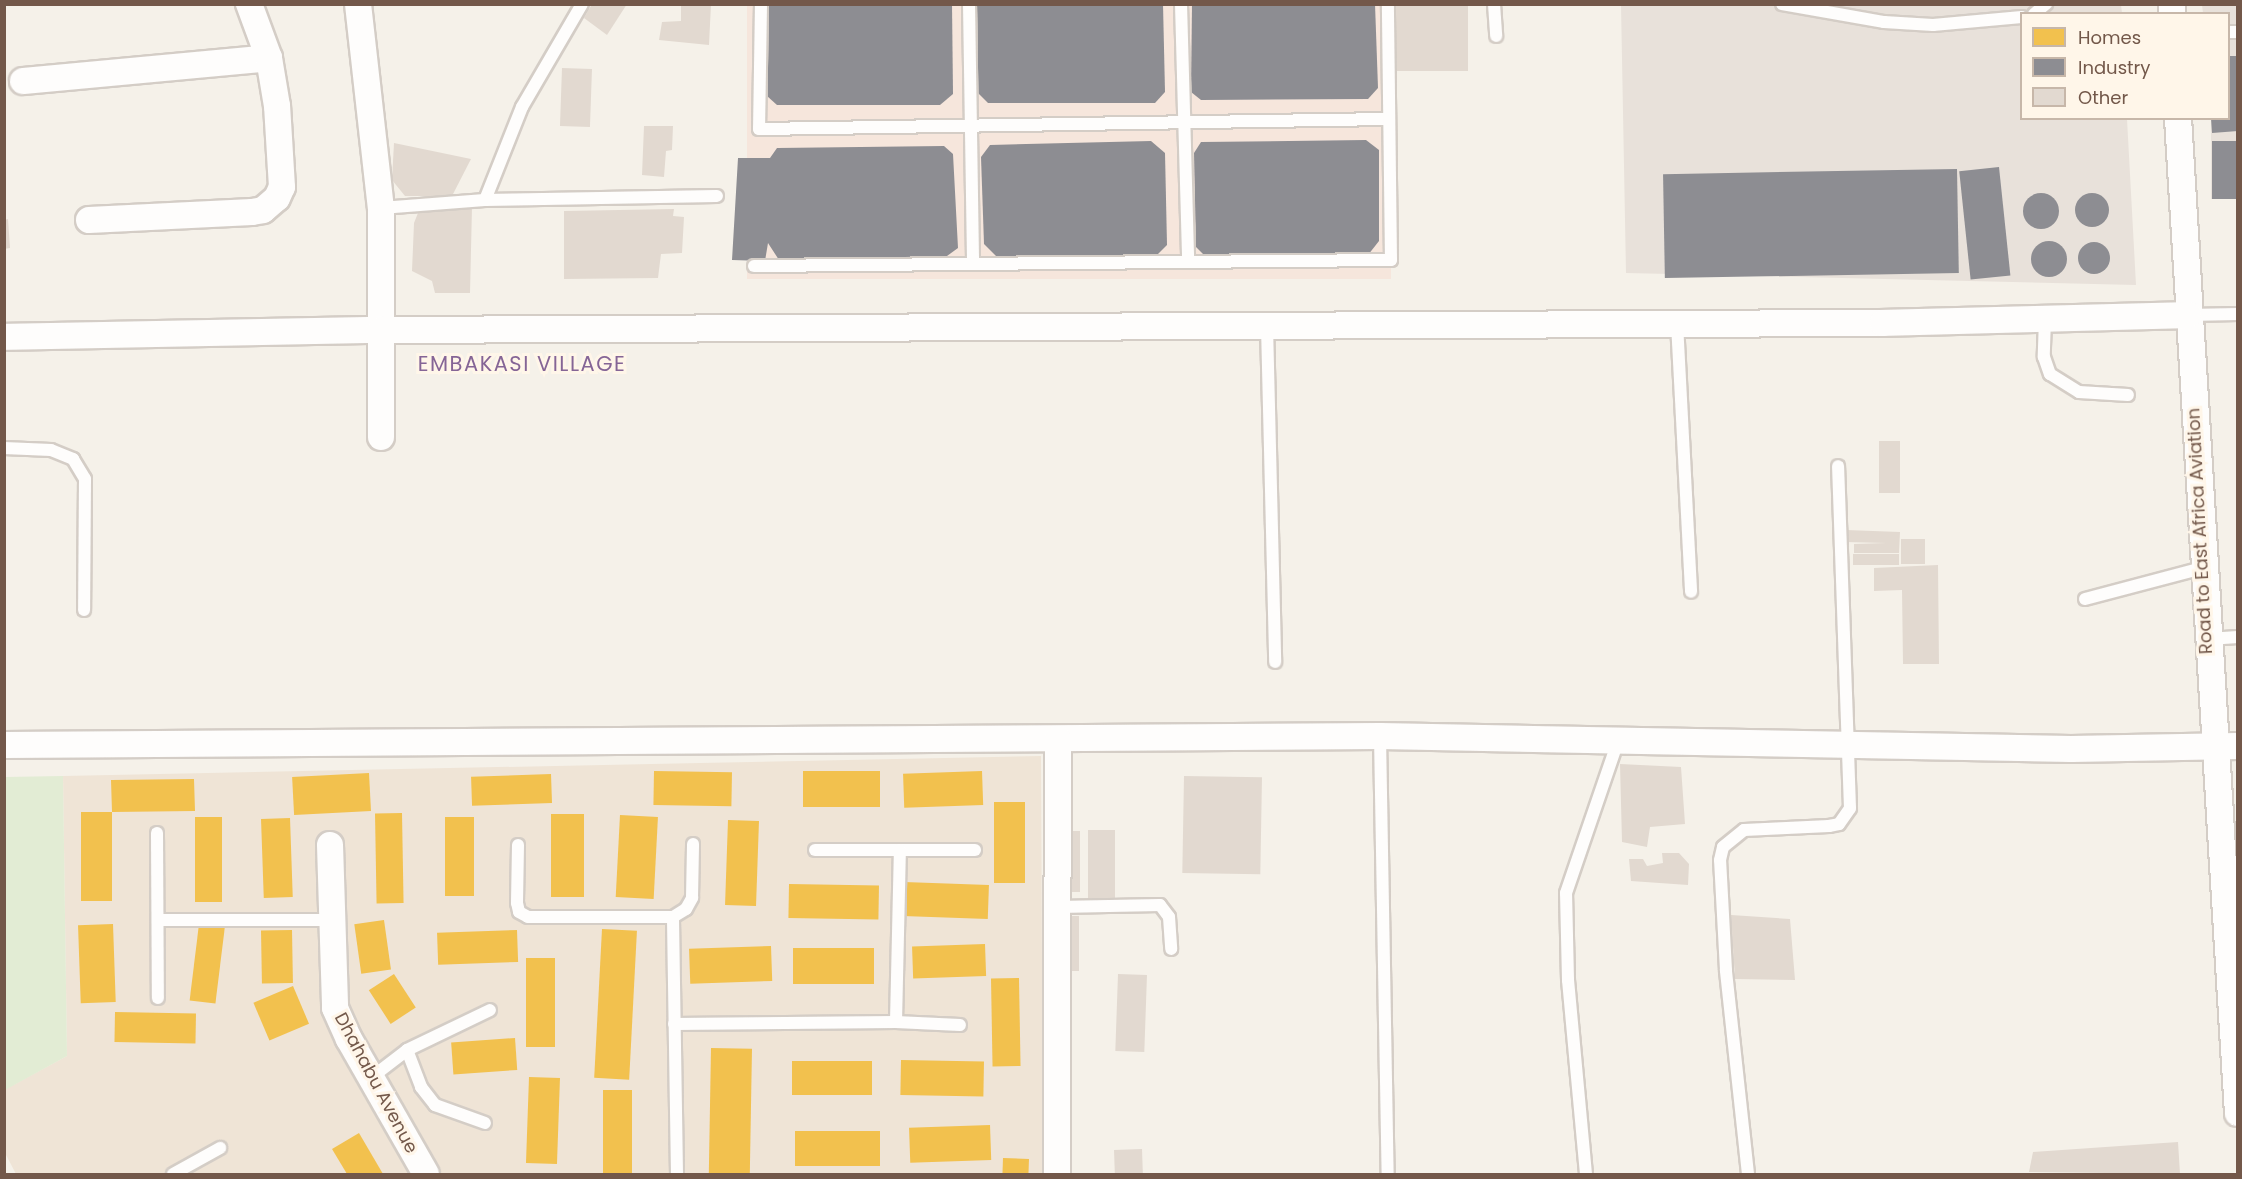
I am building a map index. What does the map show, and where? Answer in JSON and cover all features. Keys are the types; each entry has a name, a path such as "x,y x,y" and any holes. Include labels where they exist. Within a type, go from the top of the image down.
{"street":[{"path":"89,220 252,212 272,205 282,187 277,106 269,58 249,4"},
{"path":"358,4 381,208 381,437"},
{"path":"23,81 269,58"},
{"name":"Road to East Africa Aviation","path":"2178,120 2206,639 2225,746 2238,1113"},
{"path":"4,337 381,330 1677,323 2188,315"},
{"path":"4,745 1380,736 2071,749 2225,746"},
{"path":"1058,739 1058,1174"},
{"name":"Dhahabu Avenue","path":"330,845 335,1008 426,1174"}],"lane":[{"path":"486,200 522,107 582,4"},
{"path":"762,4 759,129 1389,119"},
{"path":"969,4 973,262"},
{"path":"1181,4 1182,122 1188,262"},
{"path":"754,266 973,262 1390,260 1388,4"},
{"path":"1494,4 1496,36"},
{"path":"1782,4 1903,23 2020,17"},
{"path":"381,208 486,200 717,196"},
{"path":"2188,315 2238,314"},
{"path":"2045,319 2044,357 2050,374 2079,392 2128,395"},
{"path":"1677,323 1691,591"},
{"path":"1267,326 1275,662"},
{"path":"4,448 51,450 73,459 85,479 84,610"},
{"path":"1748,1174 1726,970 1720,860 1724,847 1744,830 1829,826 1847,817 1848,745 1838,466"},
{"path":"2085,599 2202,568"},
{"path":"2206,639 2238,637"},
{"path":"1380,736 1388,1174"},
{"path":"1586,1174 1568,980 1566,893 1618,741"},
{"path":"157,833 158,998"},
{"path":"518,845 517,903 519,912 528,917 673,917 686,909 692,898 693,844"},
{"path":"814,850 975,850"},
{"path":"896,1022 900,850"},
{"path":"1058,906 1160,905 1169,917 1171,949"},
{"path":"673,917 677,1174"},
{"path":"159,921 331,920"},
{"path":"372,1077 407,1050 490,1010"},
{"path":"674,1024 896,1022 960,1025"},
{"path":"407,1050 421,1087 435,1105 485,1123"},
{"path":"173,1174 220,1148"}],"shaded area":[{"path":"747,5 1391,5 1391,279 747,279"},
{"path":"1621,5 2121,5 2122,12 2020,12 2020,120 2127,120 2136,285 1626,273"},
{"path":"2202,5 2237,5 2237,199 2211,199 2211,120 2230,120 2230,12 2203,12"},
{"path":"1041,756 1043,1174 16,1174 5,1153 4,1090 67,1056 63,776"}],"green space":[{"path":"63,776 67,1056 5,1090 5,777"}],"building: Homes":[{"path":"654,771 732,772 731,806 653,805"},
{"path":"803,771 880,771 880,807 803,807"},
{"path":"982,771 983,805 904,808 903,774"},
{"path":"369,773 371,811 294,815 292,777"},
{"path":"551,774 552,803 472,806 471,777"},
{"path":"194,779 195,811 112,812 111,780"},
{"path":"994,802 1025,802 1025,883 994,883"},
{"path":"81,812 112,812 112,901 81,901"},
{"path":"375,813 402,813 404,903 377,903"},
{"path":"551,814 584,814 584,897 551,897"},
{"path":"620,815 658,817 654,899 616,897"},
{"path":"195,817 222,817 222,902 195,902"},
{"path":"445,817 474,817 474,896 445,896"},
{"path":"290,818 293,897 264,898 261,819"},
{"path":"728,820 759,821 756,906 725,905"},
{"path":"904,882 989,885 988,919 903,916"},
{"path":"789,884 879,886 878,920 788,918"},
{"path":"384,920 391,970 361,974 354,924"},
{"path":"113,924 116,1002 81,1003 78,925"},
{"path":"199,924 225,927 215,1004 190,1000"},
{"path":"602,929 637,931 629,1080 594,1078"},
{"path":"292,930 293,983 262,984 261,931"},
{"path":"517,930 518,962 438,965 437,933"},
{"path":"985,944 986,976 913,979 912,947"},
{"path":"771,946 772,981 690,984 689,949"},
{"path":"793,948 874,948 874,984 793,984"},
{"path":"526,958 555,958 555,1047 526,1047"},
{"path":"394,974 416,1008 391,1024 369,990"},
{"path":"991,978 1019,978 1021,1066 993,1066"},
{"path":"293,986 309,1024 269,1041 253,1003"},
{"path":"115,1012 196,1013 195,1043 114,1042"},
{"path":"515,1038 517,1070 453,1074 451,1042"},
{"path":"711,1048 752,1049 750,1174 709,1174"},
{"path":"901,1060 984,1061 983,1096 900,1095"},
{"path":"792,1061 872,1061 872,1095 792,1095"},
{"path":"529,1077 560,1078 557,1164 526,1163"},
{"path":"603,1090 632,1090 632,1174 603,1174"},
{"path":"990,1125 991,1160 910,1163 909,1128"},
{"path":"795,1131 880,1131 880,1166 795,1166"},
{"path":"359,1133 383,1174 347,1174 332,1149"},
{"path":"1003,1158 1029,1159 1028,1174 1002,1174"}],"building: Industry":[{"path":"765,4 952,4 953,94 940,105 777,105 767,96"},
{"path":"977,4 1163,4 1165,92 1155,103 988,103 978,93"},
{"path":"1192,4 1375,4 1378,88 1368,99 1201,100 1191,92"},
{"path":"2230,56 2238,56 2238,131 2212,133 2211,120 2230,120"},
{"path":"1366,140 1379,150 1379,241 1368,255 1205,256 1196,247 1194,153 1201,142"},
{"path":"1151,141 1165,153 1167,245 1156,256 996,256 984,244 981,157 990,145"},
{"path":"2212,141 2238,141 2238,199 2212,199"},
{"path":"944,146 953,154 958,248 947,256 779,260 768,243 765,261 732,260 738,158 770,158 777,148"},
{"path":"1999,167 2010,275 1971,280 1959,171"},
{"path":"1957,169 1959,273 1665,278 1663,174"},
{"path":"2041,193 2054,198 2059,211 2054,224 2041,229 2028,224 2023,211 2028,198"},
{"path":"2092,193 2104,198 2109,210 2104,222 2092,227 2080,222 2075,210 2080,198"},
{"path":"2049,241 2062,246 2067,259 2062,272 2049,277 2036,272 2031,259 2036,246"},
{"path":"2094,242 2105,247 2110,258 2105,269 2094,274 2083,269 2078,258 2083,247"}],"building: Other":[{"path":"592,4 627,4 607,35 584,18"},
{"path":"681,4 711,4 709,45 659,40 662,22 681,21"},
{"path":"1394,4 1468,4 1468,71 1394,71"},
{"path":"562,68 592,69 590,127 560,126"},
{"path":"644,126 673,126 672,150 666,151 664,177 642,175"},
{"path":"394,143 471,159 452,196 405,196 392,180"},
{"path":"472,207 470,293 435,293 432,281 412,271 414,223 418,213"},
{"path":"674,209 673,216 684,217 682,253 661,254 658,278 564,279 564,211"},
{"path":"8,219 10,248 4,249 4,220"},
{"path":"1879,441 1900,441 1900,493 1879,493"},
{"path":"1846,530 1900,532 1899,553 1854,553 1854,544 1886,543 1845,542"},
{"path":"1901,539 1925,539 1925,564 1901,564"},
{"path":"1853,554 1899,554 1899,565 1853,565"},
{"path":"1938,565 1939,664 1903,664 1902,590 1874,591 1874,568"},
{"path":"1620,764 1681,767 1685,824 1650,827 1647,847 1622,842"},
{"path":"1184,776 1262,777 1260,874 1182,873"},
{"path":"1088,830 1115,830 1115,899 1088,899"},
{"path":"1068,831 1080,831 1080,892 1068,892"},
{"path":"1662,853 1679,853 1689,864 1688,885 1631,881 1629,859 1643,859 1647,866 1663,863"},
{"path":"1731,915 1790,919 1795,980 1735,979"},
{"path":"1067,916 1079,916 1079,971 1067,971"},
{"path":"1118,974 1147,975 1144,1052 1115,1051"},
{"path":"2178,1142 2180,1174 2029,1172 2033,1152"},
{"path":"1142,1149 1143,1174 1115,1174 1114,1150"}],"district":[{"name":"EMBAKASI VILLAGE","path":"522,364"}]}
